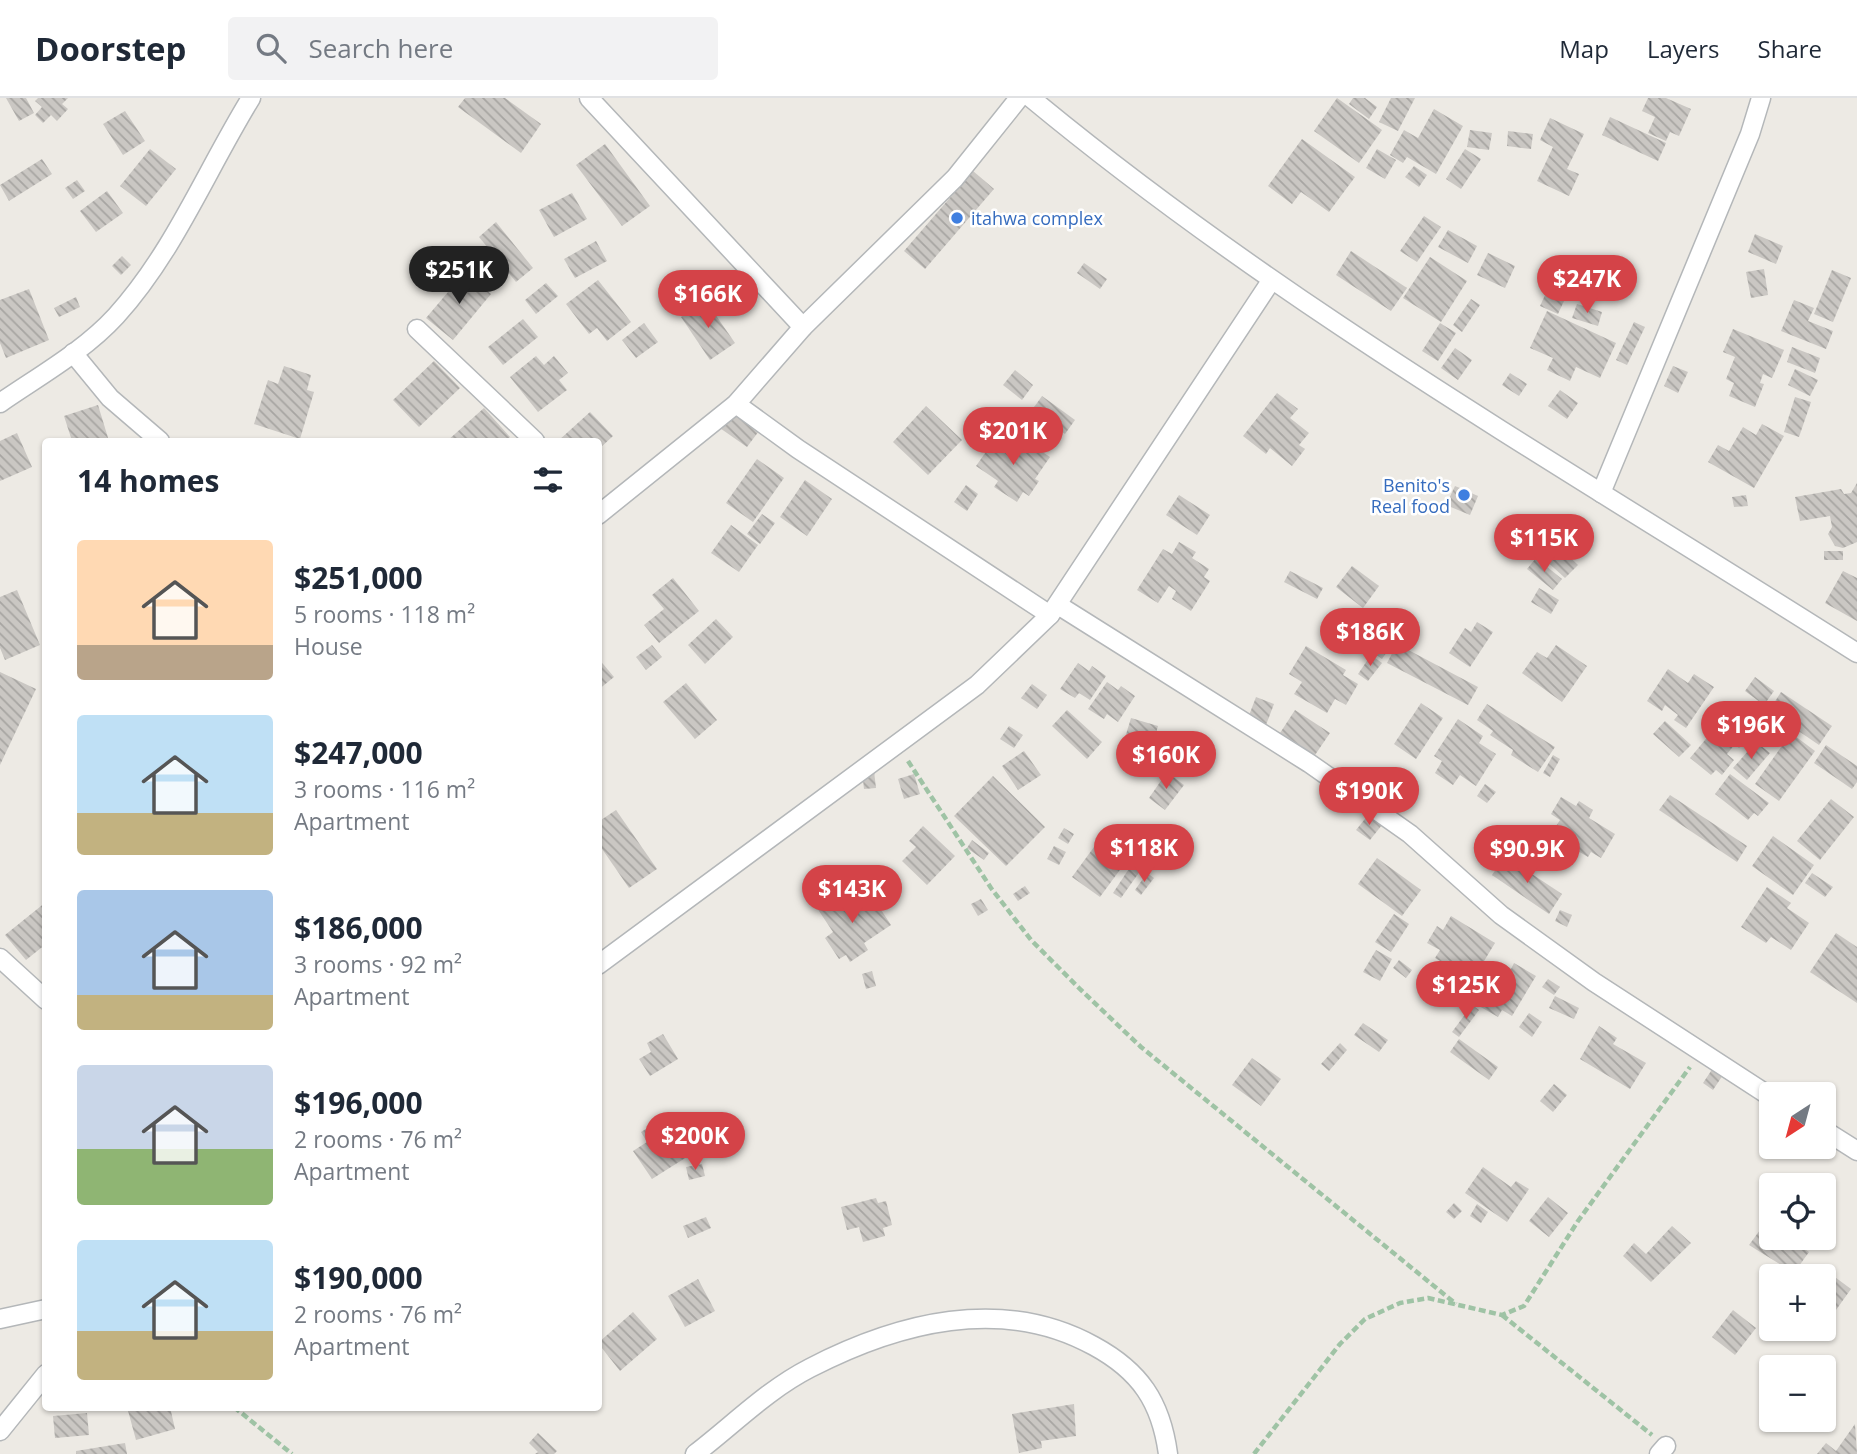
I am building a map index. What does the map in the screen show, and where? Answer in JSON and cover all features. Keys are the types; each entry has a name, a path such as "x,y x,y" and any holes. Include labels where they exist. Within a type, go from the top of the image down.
{"street":[{"path":"0,403 73,353 114,317 163,257 251,98"},
{"path":"589,98 803,327"},
{"path":"602,507 736,404 803,327 956,178 1019,98"},
{"path":"1031,98 1119,171 1271,281 1601,493 1857,653"},
{"path":"1601,493 1750,134 1761,98"},
{"path":"602,962 978,685 1054,610 1271,281"},
{"path":"417,329 532,438"},
{"path":"73,353 110,398 157,438"},
{"path":"736,404 798,449 1054,610 1309,763 1410,834 1502,915 1700,1053 1759,1090"},
{"path":"0,958 42,996"},
{"path":"1836,1138 1857,1151"},
{"path":"0,1319 42,1310"},
{"path":"695,1454 757,1403 809,1369 834,1357 898,1329 1005,1317 1075,1335 1116,1358 1147,1389 1164,1424 1168,1454"},
{"path":"0,1431 42,1379"}],"path":[{"path":"898,745 954,835 1031,940 1141,1047 1456,1304"},
{"path":"1502,1315 1524,1306 1578,1221 1700,1053"},
{"path":"1254,1454 1332,1355 1365,1319 1400,1303 1429,1298 1502,1315 1663,1450"},
{"path":"239,1411 292,1454"}],"building":[{"path":"6,98 26,98 34,113 19,121"},
{"path":"38,98 68,98 62,104 68,109 57,121 51,115 43,123 35,115 42,107 35,101"},
{"path":"465,98 505,98 541,124 521,153 458,107"},
{"path":"1337,98 1382,130 1359,163 1314,131"},
{"path":"1353,98 1365,98 1377,107 1369,119 1349,104"},
{"path":"1391,98 1415,98 1398,131 1379,122"},
{"path":"1648,98 1666,98 1691,109 1679,136 1670,132 1666,141 1648,133 1655,117 1642,111"},
{"path":"1434,109 1463,126 1436,174 1407,157 1403,163 1390,155 1404,130 1418,138"},
{"path":"125,111 145,141 123,155 103,124"},
{"path":"1610,117 1666,143 1658,161 1602,135"},
{"path":"1550,118 1584,134 1567,169 1579,174 1569,196 1537,181 1553,147 1540,140"},
{"path":"1470,130 1492,133 1489,150 1467,147"},
{"path":"1508,131 1533,134 1531,149 1507,146"},
{"path":"1302,139 1355,177 1329,212 1301,192 1292,204 1268,186"},
{"path":"605,144 650,206 622,226 576,165"},
{"path":"150,149 176,169 146,206 120,186"},
{"path":"1377,149 1396,160 1385,179 1366,168"},
{"path":"1465,149 1481,159 1461,189 1446,179"},
{"path":"42,159 52,174 9,201 0,185"},
{"path":"1414,166 1427,175 1419,187 1405,177"},
{"path":"973,171 994,189 925,269 904,251"},
{"path":"77,180 85,191 73,199 65,188"},
{"path":"107,191 123,213 96,232 80,211"},
{"path":"572,193 587,219 554,237 539,210"},
{"path":"1424,216 1441,227 1417,262 1400,251"},
{"path":"496,222 533,268 516,282 479,237"},
{"path":"1448,230 1477,246 1468,263 1438,247"},
{"path":"1755,234 1783,246 1776,264 1748,252"},
{"path":"596,241 607,261 575,278 564,259"},
{"path":"1351,251 1407,288 1391,311 1336,275"},
{"path":"1488,253 1515,266 1505,288 1477,275"},
{"path":"122,256 131,265 121,275 112,266"},
{"path":"1430,257 1467,281 1441,322 1403,298"},
{"path":"1084,263 1107,279 1100,289 1077,273"},
{"path":"1764,269 1768,295 1751,298 1746,272"},
{"path":"1832,270 1851,278 1833,322 1814,314"},
{"path":"465,272 491,294 453,340 426,318"},
{"path":"598,280 631,322 607,341 597,328 589,334 566,304"},
{"path":"546,283 558,296 536,314 525,300"},
{"path":"29,289 49,340 6,358 0,343 0,300"},
{"path":"1546,293 1564,301 1558,314 1540,306"},
{"path":"76,297 80,307 59,317 54,308"},
{"path":"1471,299 1480,305 1462,332 1453,325"},
{"path":"1794,300 1814,308 1808,321 1833,331 1826,349 1781,331"},
{"path":"706,301 735,343 710,360 681,317"},
{"path":"1577,304 1602,312 1598,326 1572,318"},
{"path":"1547,311 1616,343 1600,378 1576,367 1570,381 1547,370 1553,358 1530,348"},
{"path":"523,319 538,337 503,365 488,347"},
{"path":"1634,322 1645,327 1627,365 1616,360"},
{"path":"644,323 658,342 636,358 622,340"},
{"path":"1440,323 1456,333 1438,361 1422,351"},
{"path":"1733,329 1784,350 1772,378 1763,374 1760,383 1764,384 1755,407 1729,396 1734,383 1726,379 1735,357 1723,352"},
{"path":"1792,347 1820,358 1815,373 1787,362"},
{"path":"1455,348 1472,360 1458,380 1441,368"},
{"path":"536,356 544,365 554,356 568,373 559,380 567,390 538,412 510,377"},
{"path":"434,361 460,388 419,427 393,400"},
{"path":"284,366 311,375 307,390 314,392 300,438 254,424 268,380 278,384"},
{"path":"1673,366 1688,372 1678,393 1664,386"},
{"path":"1795,369 1818,380 1810,396 1788,385"},
{"path":"1015,370 1033,385 1022,400 1003,385"},
{"path":"1510,373 1527,384 1519,396 1502,385"},
{"path":"1560,390 1578,403 1567,419 1548,406"},
{"path":"1277,393 1298,409 1290,418 1309,433 1299,445 1305,449 1292,466 1270,448 1266,454 1243,436"},
{"path":"1042,396 1075,420 1065,434 1032,410"},
{"path":"1795,397 1811,402 1799,437 1784,432"},
{"path":"98,405 108,438 71,438 64,416"},
{"path":"926,406 962,440 928,475 893,442"},
{"path":"484,408 510,437 509,438 450,438"},
{"path":"728,410 759,431 747,447 717,426"},
{"path":"590,412 613,436 602,446 602,438 561,438"},
{"path":"1762,424 1784,436 1754,488 1708,462 1718,445 1729,451 1743,427 1756,435"},
{"path":"17,433 32,467 0,481 0,441"},
{"path":"997,436 1009,445 1013,439 1029,449 1032,445 1050,457 1035,479 1039,481 1029,496 1023,492 1017,502 994,487 998,481 976,466"},
{"path":"757,459 784,478 753,522 726,503"},
{"path":"805,480 832,499 807,536 780,517"},
{"path":"1857,483 1857,542 1843,548 1835,546 1828,534 1832,527 1830,516 1800,521 1795,497 1841,489 1844,494 1851,493"},
{"path":"966,485 978,494 967,511 954,502"},
{"path":"1455,486 1478,496 1470,515 1446,505"},
{"path":"1179,495 1210,515 1197,535 1166,515"},
{"path":"1746,495 1748,506 1734,507 1732,497"},
{"path":"762,514 775,523 760,544 747,534"},
{"path":"731,525 758,545 739,572 711,553"},
{"path":"1179,542 1196,552 1192,558 1209,569 1204,577 1210,581 1191,611 1172,599 1176,591 1169,586 1158,603 1137,590 1163,549 1172,554"},
{"path":"1556,544 1578,565 1565,578 1543,558"},
{"path":"1824,551 1843,551 1843,560 1824,560"},
{"path":"1536,558 1562,579 1553,590 1527,569"},
{"path":"1352,566 1379,586 1363,608 1336,587"},
{"path":"1290,571 1323,588 1317,599 1284,582"},
{"path":"1843,571 1857,578 1857,621 1825,603"},
{"path":"673,578 699,611 659,643 644,625 664,609 652,595"},
{"path":"1539,588 1559,600 1551,614 1531,602"},
{"path":"17,590 40,645 5,660 0,648 0,597"},
{"path":"1359,609 1398,636 1382,659 1370,650 1377,641 1373,638 1366,648 1343,632"},
{"path":"716,619 733,637 705,664 688,645"},
{"path":"1477,622 1493,632 1470,667 1449,653 1465,628 1471,632"},
{"path":"1397,644 1478,687 1468,705 1387,663"},
{"path":"652,645 662,657 646,670 636,657"},
{"path":"1556,645 1587,666 1562,702 1522,673 1537,652 1547,658"},
{"path":"1306,646 1346,670 1343,675 1358,684 1346,705 1335,699 1327,713 1294,694 1302,682 1289,674"},
{"path":"1371,655 1382,663 1368,681 1358,674"},
{"path":"602,663 614,677 602,687"},
{"path":"1078,663 1089,671 1092,666 1106,676 1090,700 1079,693 1075,698 1060,689"},
{"path":"1668,669 1688,683 1694,674 1714,687 1686,728 1674,720 1678,715 1665,705 1662,711 1647,701"},
{"path":"0,672 36,689 0,765"},
{"path":"1755,677 1774,691 1764,705 1745,691"},
{"path":"1107,682 1118,690 1121,686 1135,696 1118,722 1107,714 1104,719 1088,709"},
{"path":"686,683 717,720 695,739 663,702"},
{"path":"1032,684 1047,695 1037,709 1021,698"},
{"path":"1781,692 1832,726 1819,745 1769,711"},
{"path":"1256,697 1274,704 1266,725 1248,718"},
{"path":"1421,703 1443,718 1416,759 1394,744"},
{"path":"1487,704 1555,747 1538,772 1511,755 1513,750 1490,735 1493,731 1477,720"},
{"path":"1735,704 1754,719 1747,728 1752,733 1739,748 1735,744 1727,754 1734,760 1722,775 1716,770 1711,775 1690,758"},
{"path":"1067,710 1102,742 1087,759 1052,726"},
{"path":"1295,710 1330,733 1315,755 1280,733"},
{"path":"1131,718 1158,726 1151,750 1124,741"},
{"path":"1458,719 1483,736 1479,743 1496,754 1476,786 1460,775 1453,785 1435,773 1442,761 1434,756"},
{"path":"1665,721 1691,745 1679,757 1653,734"},
{"path":"1009,726 1023,735 1014,748 1000,739"},
{"path":"1791,733 1815,751 1779,801 1755,784"},
{"path":"1756,742 1770,753 1747,780 1733,768"},
{"path":"1826,745 1857,766 1857,782 1852,789 1814,763"},
{"path":"1024,751 1041,775 1018,790 1002,766"},
{"path":"1553,755 1560,759 1550,777 1543,773"},
{"path":"874,771 876,788 864,789 862,772"},
{"path":"1167,772 1184,785 1165,810 1149,798"},
{"path":"914,774 920,794 904,799 898,779"},
{"path":"1730,774 1769,803 1758,816 1754,813 1748,820 1715,794"},
{"path":"993,776 1045,827 1006,866 954,816"},
{"path":"1485,784 1496,792 1487,803 1477,796"},
{"path":"1670,795 1747,846 1737,862 1659,810"},
{"path":"1561,797 1576,806 1579,801 1593,810 1589,818 1615,834 1601,858 1591,852 1588,857 1571,847 1575,842 1554,829 1560,820 1551,814"},
{"path":"1831,799 1854,817 1820,860 1797,841"},
{"path":"616,810 657,869 629,888 602,849 602,819"},
{"path":"1369,814 1382,825 1370,840 1356,830"},
{"path":"923,826 955,856 927,885 902,861 916,847 909,841"},
{"path":"1064,828 1074,834 1068,844 1058,838"},
{"path":"1105,832 1133,852 1100,897 1072,877"},
{"path":"1773,836 1814,865 1793,895 1752,866"},
{"path":"972,840 989,853 984,860 967,848"},
{"path":"1054,846 1066,852 1059,865 1047,859"},
{"path":"1505,856 1562,894 1549,914 1492,875"},
{"path":"1377,858 1421,890 1402,916 1358,884"},
{"path":"1134,861 1143,867 1121,898 1113,893"},
{"path":"1147,873 1154,878 1141,895 1135,890"},
{"path":"1812,873 1833,887 1825,897 1805,883"},
{"path":"1025,886 1030,893 1018,901 1013,894"},
{"path":"1767,887 1791,903 1787,908 1809,923 1791,950 1771,937 1766,943 1741,927"},
{"path":"841,893 852,909 872,896 891,925 864,943 868,950 850,962 846,955 839,959 825,938 833,932 817,908"},
{"path":"981,899 988,910 978,916 971,904"},
{"path":"42,905 42,947 26,960 5,935"},
{"path":"1560,910 1572,915 1567,927 1555,921"},
{"path":"1394,914 1409,924 1391,952 1375,942"},
{"path":"1451,916 1495,943 1475,976 1464,970 1462,974 1435,958 1440,950 1427,943 1437,926 1443,930"},
{"path":"1836,933 1857,947 1857,1003 1810,972"},
{"path":"1376,950 1392,959 1380,981 1363,972"},
{"path":"1399,960 1412,970 1406,978 1393,968"},
{"path":"1514,963 1536,976 1512,1016 1502,1010 1498,1017 1479,1006 1504,964 1511,969"},
{"path":"872,971 876,986 866,989 862,974"},
{"path":"1548,979 1560,987 1554,995 1542,987"},
{"path":"1555,996 1579,1008 1574,1019 1549,1008"},
{"path":"1472,1005 1479,1010 1459,1037 1452,1032"},
{"path":"1529,1013 1542,1022 1532,1037 1519,1027"},
{"path":"1363,1023 1388,1040 1379,1052 1354,1035"},
{"path":"1599,1026 1617,1038 1613,1044 1646,1063 1630,1089 1580,1059"},
{"path":"663,1034 678,1059 650,1076 639,1059 651,1052 647,1043"},
{"path":"1459,1039 1498,1067 1489,1080 1450,1052"},
{"path":"1340,1043 1347,1050 1329,1071 1321,1064"},
{"path":"1252,1058 1281,1079 1261,1106 1232,1085"},
{"path":"1713,1068 1723,1075 1713,1090 1703,1083"},
{"path":"1554,1084 1567,1095 1553,1112 1540,1101"},
{"path":"670,1123 690,1155 652,1179 633,1151 647,1142 641,1132 654,1124 658,1131"},
{"path":"702,1164 705,1176 689,1180 686,1167"},
{"path":"1483,1167 1511,1187 1516,1181 1529,1189 1507,1222 1465,1193"},
{"path":"1548,1197 1568,1213 1549,1237 1529,1221"},
{"path":"876,1198 878,1203 886,1201 892,1225 883,1228 885,1236 863,1242 859,1227 847,1230 841,1207"},
{"path":"1454,1203 1462,1211 1454,1219 1446,1212"},
{"path":"1477,1204 1488,1212 1481,1223 1470,1216"},
{"path":"706,1217 711,1228 688,1238 683,1226"},
{"path":"1672,1226 1691,1243 1651,1282 1623,1256 1634,1243 1646,1254"},
{"path":"1759,1231 1759,1250 1809,1252 1800,1264 1780,1264 1749,1245"},
{"path":"1836,1278 1851,1289 1836,1310"},
{"path":"698,1279 715,1311 685,1327 668,1296"},
{"path":"1733,1310 1756,1328 1735,1355 1712,1337"},
{"path":"633,1312 657,1339 620,1371 602,1348 602,1339"},
{"path":"1074,1404 1076,1436 1041,1441 1042,1448 1019,1453 1012,1414"},
{"path":"128,1411 171,1411 175,1429 136,1440"},
{"path":"87,1413 89,1435 55,1438 53,1416"},
{"path":"1855,1424 1857,1454 1817,1454 1826,1443 1836,1451"},
{"path":"538,1433 557,1451 554,1454 535,1454 538,1452 529,1443"},
{"path":"125,1443 127,1454 76,1454 76,1451"}],"place":[{"name":"itahwa complex","path":"957,218"},
{"name":"Benito's Real food","path":"1464,495"}]}
